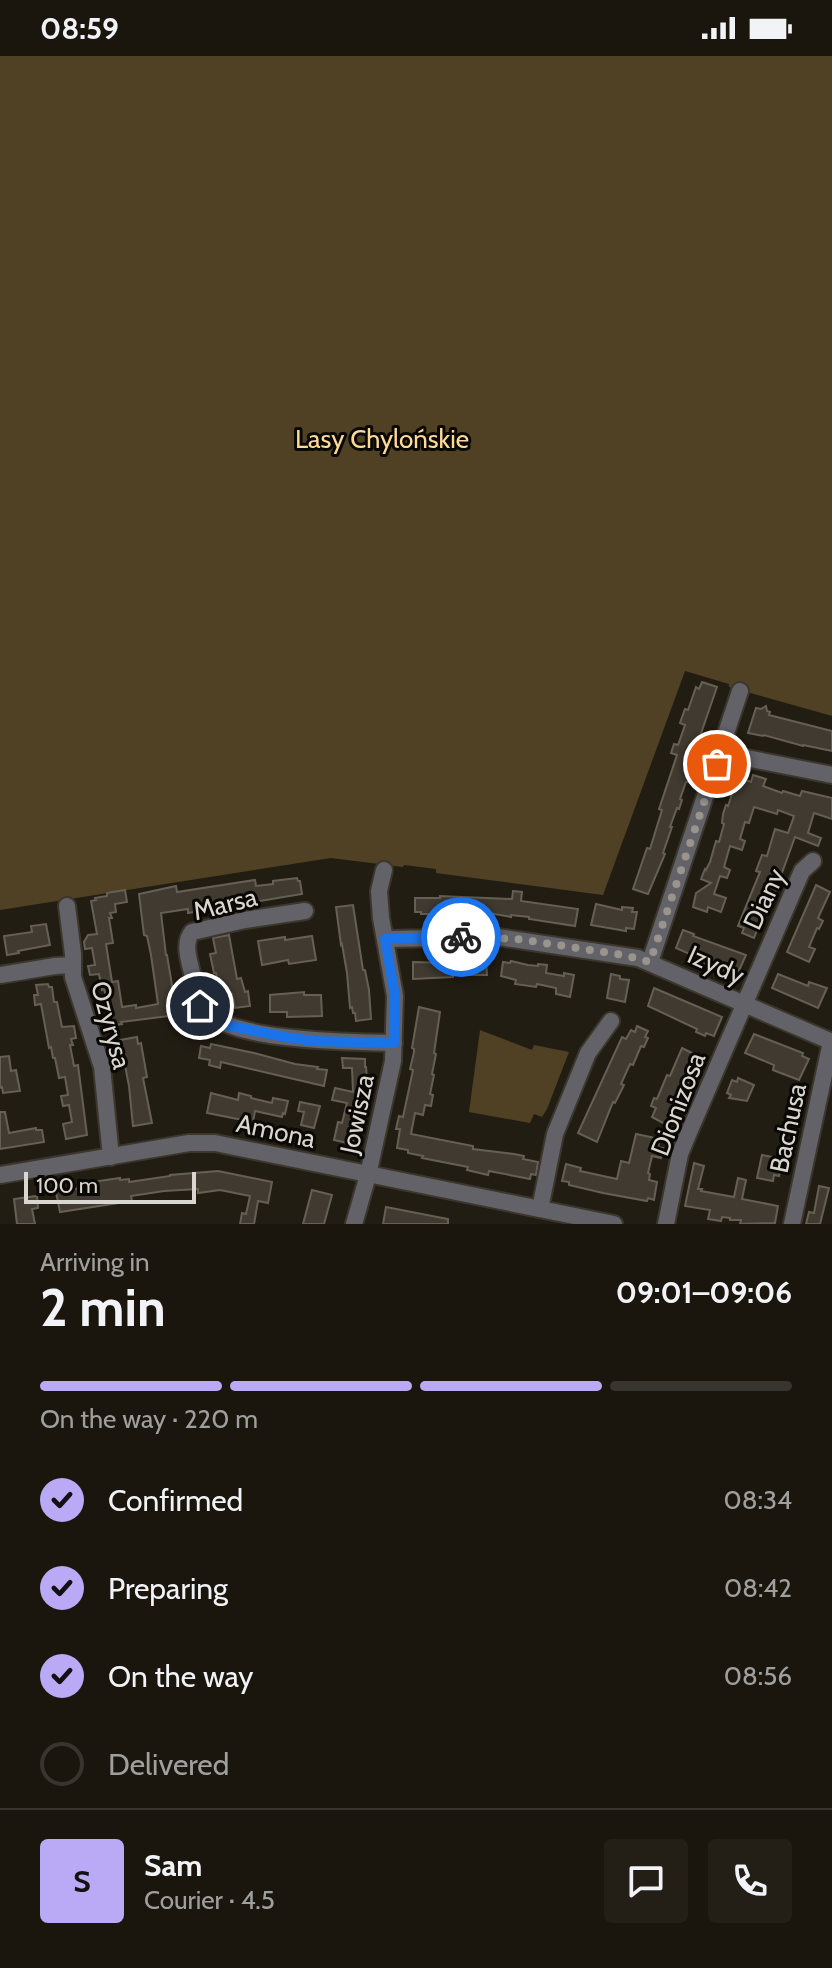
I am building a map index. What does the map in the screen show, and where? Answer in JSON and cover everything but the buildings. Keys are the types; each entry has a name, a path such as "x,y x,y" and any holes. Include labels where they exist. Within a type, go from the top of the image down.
{"street":[{"path":"650,962 740,691"},
{"path":"721,753 832,775"},
{"name":"Diany","path":"744,1004 802,871 813,861"},
{"name":"Jowisza","path":"354,1224 393,1061 395,996 379,891 384,870"},
{"name":"Ozyrysa","path":"67,906 73,977 102,1067 111,1157"},
{"name":"Marsa","path":"305,911 245,920 188,935 187,948 200,1006 216,1021 226,1025 285,1037 314,1041 394,1043"},
{"name":"Izydy","path":"385,939 507,938 624,955 650,962 832,1042"},
{"path":"0,975 73,965"},
{"name":"Dionizosa","path":"666,1224 680,1154 744,1004"},
{"path":"540,1209 559,1122 588,1053 611,1021"},
{"name":"Bachusa","path":"792,1224 832,1042"},
{"name":"Amona","path":"0,1175 189,1143 215,1143 614,1224"}],"green space":[{"name":"Lasy Chylońskie","path":"0,56 832,56 832,716 729,687 729,684 685,671 603,895 436,873 436,869 331,858 0,910"},
{"path":"480,1030 532,1050 534,1045 569,1052 542,1117 534,1114 530,1123 469,1112"}],"way so far":[{"path":"461,937 517,939 624,955 650,962 717,764"}],"route":[{"path":"200,1006 216,1021 226,1025 285,1037 314,1041 394,1043 395,996 385,939 461,937"}]}
